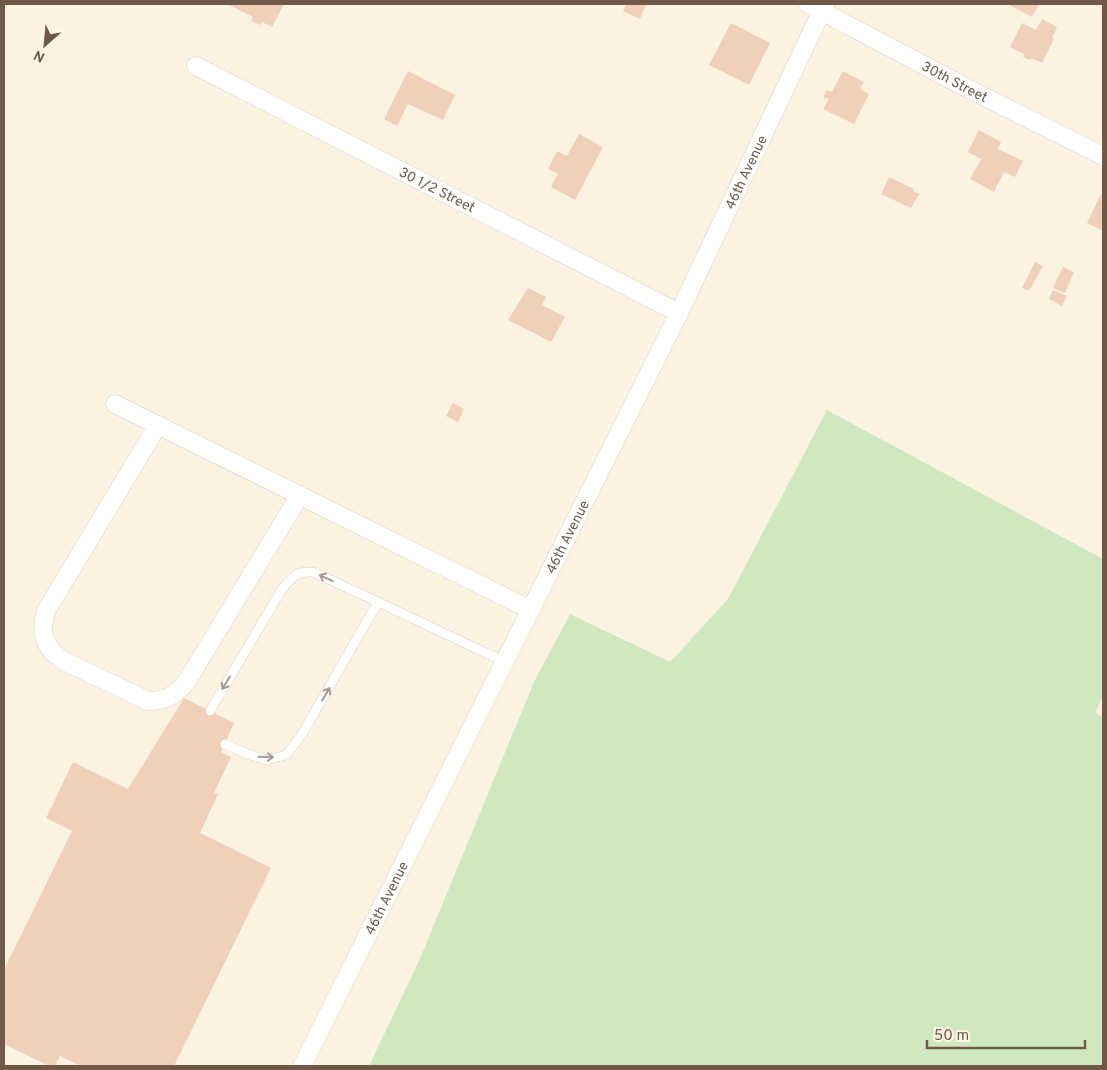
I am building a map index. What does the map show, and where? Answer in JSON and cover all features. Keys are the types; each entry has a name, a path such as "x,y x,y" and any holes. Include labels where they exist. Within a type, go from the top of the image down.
{"street":[{"name":"30th Street","path":"818,6 967,88 1103,156"},
{"name":"46th Avenue","path":"302,1066 679,313 818,6"},
{"name":"30 1/2 Street","path":"196,66 679,313"},
{"path":"115,404 531,610"},
{"path":"158,425 46,611 43,625 45,640 56,656 66,662 148,701 162,700 175,694 187,681 300,495"}],"lane":[{"path":"210,711 282,590 294,576 301,572 313,572 504,662"},
{"path":"225,744 266,760 286,755 301,736 378,602"}],"green space":[{"path":"827,410 1103,559 1103,696 1095,713 1103,717 1103,1066 369,1066 419,961 534,682 570,614 670,662 728,599"}],"building":[{"path":"230,4 284,4 272,27 262,22 260,25 251,21 253,17"},
{"path":"627,4 646,4 640,19 623,11"},
{"path":"1012,4 1039,4 1032,17 1011,6"},
{"path":"1042,19 1057,27 1052,38 1054,39 1042,63 1023,57 1024,54 1010,47 1022,23 1036,30"},
{"path":"731,23 770,43 749,85 709,65"},
{"path":"408,71 455,95 443,120 408,104 397,126 384,119"},
{"path":"843,71 864,82 860,89 869,94 854,124 823,109 829,99 823,97 827,90 832,92"},
{"path":"979,130 1001,142 998,149 1023,161 1015,177 1004,172 994,192 970,179 981,159 968,152"},
{"path":"579,134 603,147 575,200 551,187 558,174 548,169 557,151 567,156"},
{"path":"889,177 914,189 913,191 919,194 911,208 881,194"},
{"path":"1101,194 1103,196 1103,231 1087,223"},
{"path":"1035,262 1043,266 1029,291 1022,288"},
{"path":"1063,267 1074,272 1065,293 1053,288"},
{"path":"528,288 546,297 542,305 565,317 551,342 508,320"},
{"path":"1053,290 1067,296 1062,306 1049,299"},
{"path":"453,403 464,409 458,422 446,416"},
{"path":"184,698 234,723 221,752 231,757 214,793 218,794 200,833 271,868 174,1066 81,1066 60,1056 55,1066 49,1066 4,1044 4,970 72,831 46,818 73,762 128,789"}]}
